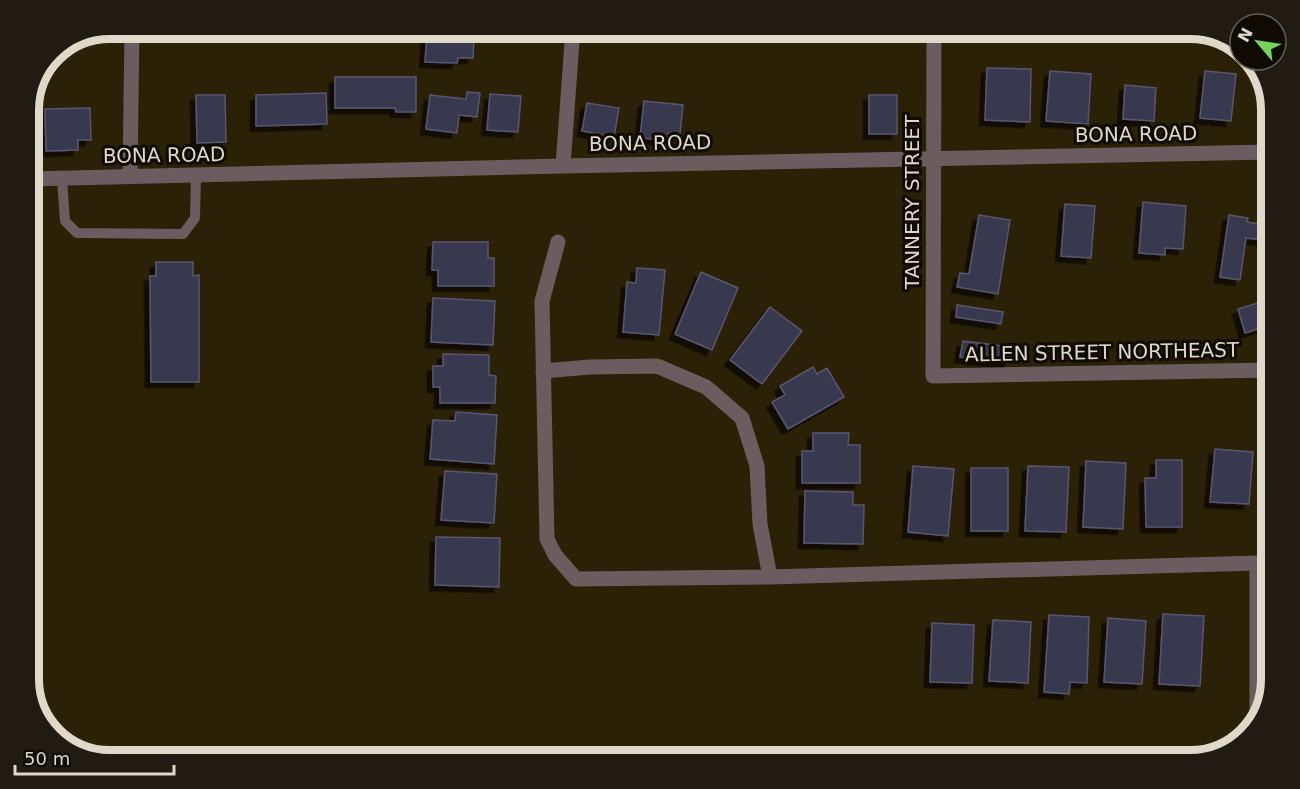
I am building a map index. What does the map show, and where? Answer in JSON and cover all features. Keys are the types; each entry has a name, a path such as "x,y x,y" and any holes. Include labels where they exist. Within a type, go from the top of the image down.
{"street":[{"path":"130,177 132,39"},
{"path":"564,166 572,39"},
{"name":"TANNERY STREET","path":"933,376 934,39"},
{"name":"BONA ROAD","path":"39,180 564,166 1261,152"},
{"path":"558,242 542,301 546,539 555,555 576,579 770,577 1257,563 1257,703"},
{"path":"543,371 590,367 657,366 706,387 742,418 757,466 760,524 770,577"},
{"name":"ALLEN STREET NORTHEAST","path":"933,376 1261,370"}],"lane":[{"path":"62,179 65,221 77,233 183,234 195,218 196,175"}],"building":[{"path":"427,39 474,39 473,58 458,58 457,63 425,62"},
{"path":"987,68 1031,69 1030,122 985,120"},
{"path":"1050,71 1091,74 1088,124 1046,121"},
{"path":"1205,71 1236,74 1231,121 1200,118"},
{"path":"335,77 416,77 416,112 396,112 395,108 335,108"},
{"path":"1125,85 1156,88 1154,121 1123,119"},
{"path":"467,92 480,93 477,117 459,115 457,133 426,129 430,95 466,99"},
{"path":"326,93 327,124 256,126 256,95"},
{"path":"490,94 521,96 518,132 487,130"},
{"path":"196,95 225,95 226,142 197,143"},
{"path":"869,95 897,95 897,134 869,134"},
{"path":"644,101 683,105 680,134 668,133 667,140 640,138"},
{"path":"587,103 619,108 614,137 582,131"},
{"path":"90,108 91,140 78,140 78,150 46,151 45,109"},
{"path":"1143,202 1186,206 1183,249 1165,248 1165,255 1139,253"},
{"path":"1065,204 1095,206 1091,258 1061,256"},
{"path":"979,215 1010,220 998,294 957,287 960,273 969,274"},
{"path":"1229,215 1248,218 1247,222 1261,224 1261,240 1246,238 1240,280 1220,277"},
{"path":"433,242 488,242 488,258 494,258 494,286 438,286 438,270 432,270"},
{"path":"156,262 193,262 193,276 199,275 199,382 151,382 150,276 156,276"},
{"path":"637,268 665,270 659,335 623,332 627,282 636,283"},
{"path":"701,272 738,288 712,350 675,334"},
{"path":"433,298 495,301 493,345 431,342"},
{"path":"1261,302 1261,328 1245,333 1238,309"},
{"path":"957,305 1003,312 1001,324 956,317"},
{"path":"770,307 802,331 762,384 730,360"},
{"path":"963,341 1011,347 1009,363 960,357"},
{"path":"443,354 489,355 489,375 496,376 495,403 440,403 440,387 433,387 433,366 443,366"},
{"path":"813,367 817,374 827,368 844,397 788,429 772,402 785,395 780,386"},
{"path":"456,412 497,415 494,464 430,459 433,420 455,421"},
{"path":"813,433 849,433 848,445 860,445 860,483 802,483 802,451 813,451"},
{"path":"1215,449 1253,452 1249,504 1210,502"},
{"path":"1156,460 1182,460 1182,527 1146,527 1145,478 1156,478"},
{"path":"1086,461 1126,463 1123,529 1083,527"},
{"path":"913,466 954,469 948,536 908,532"},
{"path":"1028,466 1069,467 1066,532 1025,531"},
{"path":"971,468 1008,468 1008,531 971,531"},
{"path":"445,471 497,474 494,523 441,520"},
{"path":"805,491 853,492 853,505 864,505 863,544 804,543"},
{"path":"436,537 500,538 499,587 435,585"},
{"path":"1163,614 1204,616 1200,686 1159,684"},
{"path":"1049,615 1089,617 1087,683 1070,682 1069,694 1044,692"},
{"path":"1108,618 1146,621 1142,684 1104,682"},
{"path":"993,620 1031,622 1028,683 989,681"},
{"path":"932,623 974,625 972,683 930,682"}]}
